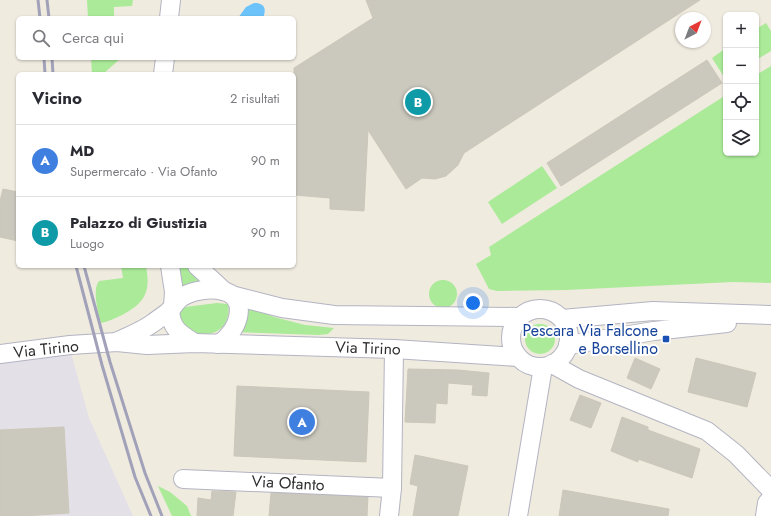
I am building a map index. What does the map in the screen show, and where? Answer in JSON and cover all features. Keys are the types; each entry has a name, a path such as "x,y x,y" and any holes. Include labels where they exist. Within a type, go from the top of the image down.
{"street":[{"path":"169,16 171,0"},
{"path":"163,72 165,60"},
{"path":"170,268 174,292 171,318 175,328 182,335 195,343 218,344 226,339 238,319 239,304 229,293 198,268"},
{"path":"171,308 182,297 199,290 229,293"},
{"name":"Via Tirino","path":"229,293 282,308 334,315 520,317"},
{"name":"Via Tirino","path":"117,342 153,323 171,308"},
{"path":"536,309 554,313 562,319 566,327 568,345 559,359 548,365 534,366 525,363 518,357 511,341 515,324 520,317 536,309"},
{"path":"562,319 652,311 771,315"},
{"path":"568,345 654,331 771,319"},
{"name":"Via Tirino","path":"0,354 70,345 117,342 147,345 195,343"},
{"name":"Via Tirino","path":"218,344 394,349 518,357"},
{"path":"389,516 392,488 394,349"},
{"path":"548,365 707,431 736,454 771,490"},
{"path":"518,516 538,393 548,365"},
{"path":"538,393 547,380 552,376 559,374 570,374"},
{"name":"Via Ofanto","path":"183,479 392,488"},
{"path":"765,516 767,503 771,498"}],"shaded area":[{"path":"70,349 89,418 133,516 0,516 0,359"}],"green space":[{"path":"87,0 133,0 132,6 114,7 114,16 88,16"},
{"path":"766,23 771,31 771,51 759,58 759,48 759,27"},
{"path":"723,50 723,75 712,58"},
{"path":"91,60 119,60 105,72 92,72"},
{"path":"771,66 771,283 733,282 566,290 497,291 489,289 476,264 491,255 489,247 723,97 723,156 759,156 759,73"},
{"path":"542,166 557,188 502,224 488,202"},
{"path":"121,268 146,268 148,283 147,290 141,301 130,311 109,321 101,323 96,301 97,285 99,281 123,278"},
{"path":"178,268 190,268 204,282 189,284 178,287"},
{"path":"443,280 453,284 457,294 453,304 443,308 433,304 429,294 433,284"},
{"path":"217,303 228,304 228,316 220,329 209,334 198,333 190,330 186,327 179,313 185,307"},
{"path":"243,305 274,317 305,325 334,328 328,334 319,335 233,332"},
{"path":"540,324 546,325 554,333 554,345 546,353 540,354 534,353 526,345 525,339 526,333 534,325"},
{"path":"158,486 170,492 187,506 191,516 172,516"}],"water":[{"path":"254,3 262,5 265,9 264,16 239,16 246,7"}],"building":[{"path":"366,0 700,0 681,12 675,12 675,16 464,153 458,165 446,176 435,179 422,178 406,189 368,130 364,211 330,209 330,198 296,195 296,72 294,72 294,68 373,18"},
{"path":"707,60 722,83 561,186 547,163"},
{"path":"3,189 16,192 16,241 0,237 0,201"},
{"path":"635,358 660,369 651,389 627,378"},
{"path":"696,358 756,373 747,407 688,392"},
{"path":"408,369 458,370 489,373 487,396 472,395 473,385 448,383 447,404 436,403 435,423 405,422"},
{"path":"237,386 369,392 366,462 234,456"},
{"path":"580,395 601,403 591,428 570,420"},
{"path":"622,417 648,427 648,430 700,449 692,478 638,459 638,462 611,451"},
{"path":"64,427 69,513 0,516 0,430"},
{"path":"415,455 468,466 458,516 413,516 418,486 410,484"},
{"path":"563,490 669,509 668,516 559,516"},
{"path":"212,491 236,492 233,516 197,516 198,498 211,500"},
{"path":"271,493 368,497 367,516 269,516"}],"railway":[{"path":"38,0 40,16"},
{"path":"47,0 49,16"},
{"path":"44,60 45,72"},
{"path":"52,60 53,72"},
{"path":"77,268 102,365 135,477 151,516"},
{"path":"85,268 110,362 145,473 162,516"}],"place":[{"name":"Palazzo di Giustizia","path":"418,102"},
{"name":"Pescara Via Falcone e Borsellino","path":"666,339"},
{"name":"MD","path":"302,422"}]}
